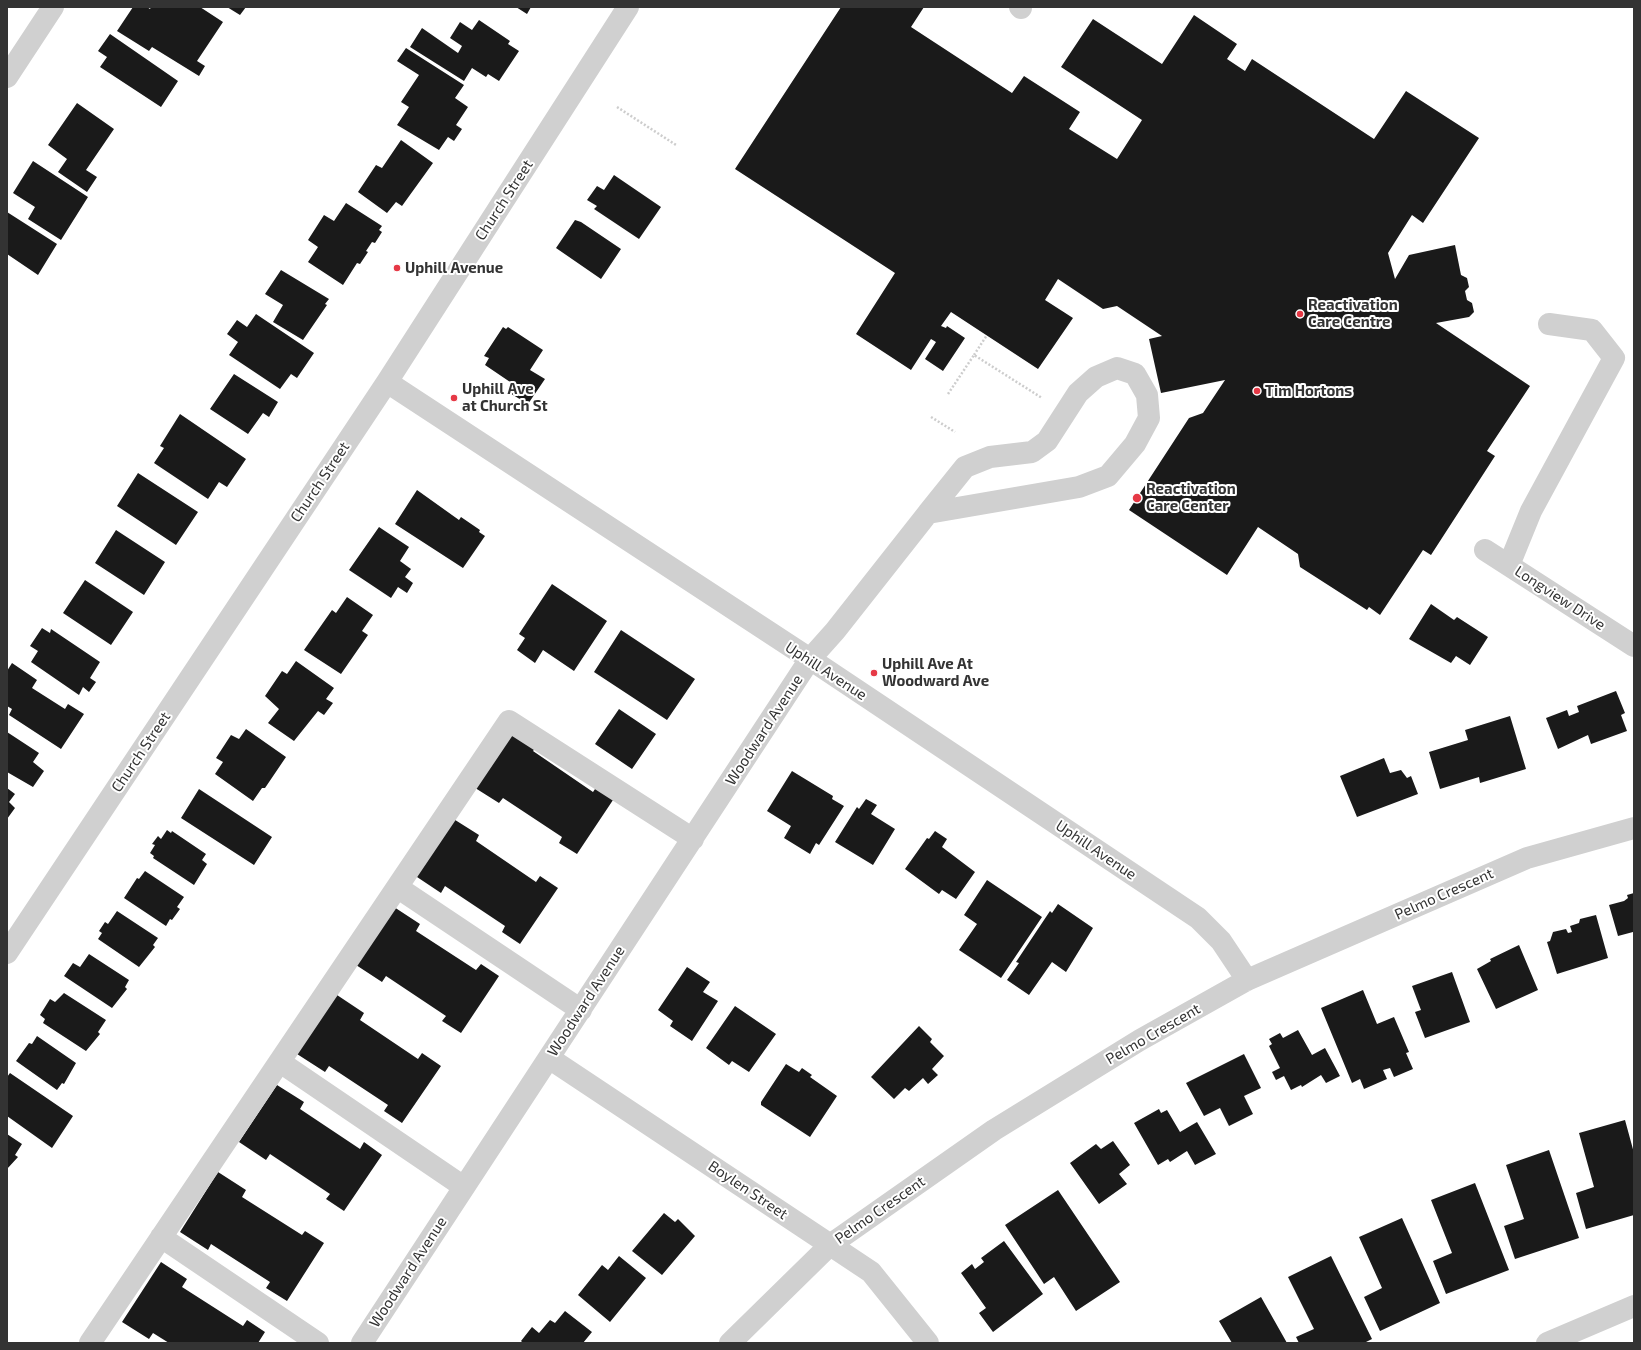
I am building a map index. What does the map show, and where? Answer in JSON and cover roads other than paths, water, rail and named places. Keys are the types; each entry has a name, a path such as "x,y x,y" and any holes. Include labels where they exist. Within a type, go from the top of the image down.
{"street":[{"path":"7,77 53,7"},
{"name":"Church Street","path":"7,953 386,382 628,7"},
{"path":"1509,565 1531,511 1614,358 1592,330 1549,324"},
{"name":"Woodward Avenue","path":"362,1343 810,659 835,631 928,513 965,467 990,457 1032,452 1047,441 1078,393 1096,377 1117,368 1135,374 1147,396 1150,418 1135,444 1108,476 1079,487 928,513"},
{"name":"Uphill Avenue","path":"386,382 717,600 810,659 1198,918 1221,941 1247,980"},
{"name":"Longview Drive","path":"1485,550 1634,646"},
{"path":"90,1343 509,721 692,839"},
{"name":"Pelmo Crescent","path":"730,1343 830,1245 994,1130 1140,1040 1247,980 1527,858 1634,828"},
{"path":"397,887 581,1010"},
{"name":"Boylen Street","path":"549,1058 870,1272 928,1343"},
{"path":"280,1062 464,1187"},
{"path":"161,1237 318,1343"},
{"path":"1547,1343 1634,1306"}],"place":[{"name":"Uphill Avenue","path":"397,268"},
{"name":"Reactivation Care Centre","path":"1300,314"},
{"name":"Tim Hortons","path":"1257,391"},
{"name":"Uphill Ave at Church St","path":"454,398"},
{"name":"Reactivation Care Center","path":"1137,498"},
{"name":"Uphill Ave At Woodward Ave","path":"874,673"}]}
